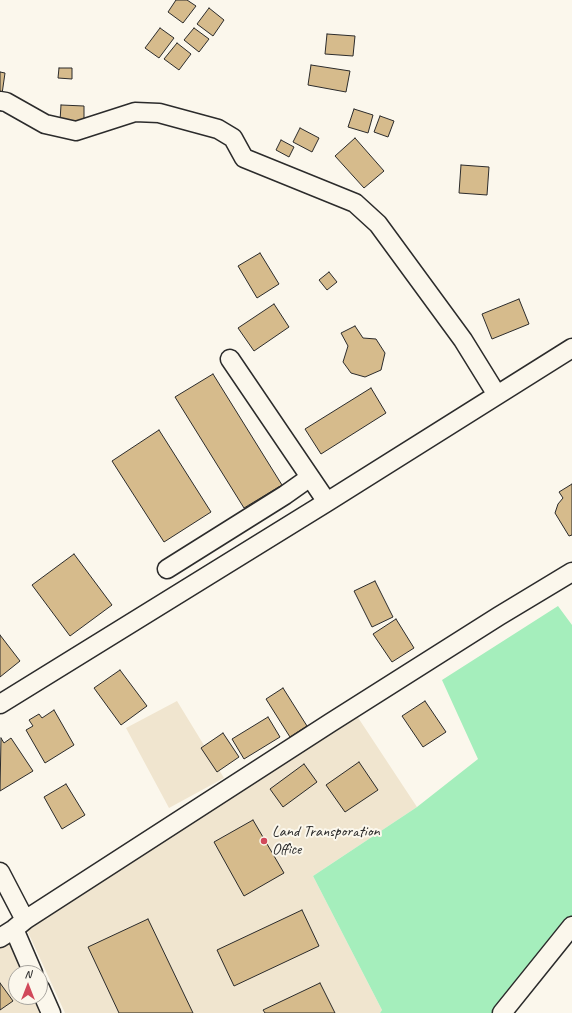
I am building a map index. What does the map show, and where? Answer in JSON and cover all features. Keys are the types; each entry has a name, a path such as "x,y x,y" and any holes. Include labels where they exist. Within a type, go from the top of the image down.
{"street":[{"path":"0,102 6,102 44,124 76,131 135,112 159,113 211,127 218,129 233,138 244,158 355,203 378,224 463,340 497,395"},
{"path":"0,704 327,502 572,348"},
{"path":"230,359 327,502"},
{"path":"167,569 310,478"},
{"path":"13,929 330,723 499,616 572,572"},
{"path":"0,872 13,929 29,965"},
{"path":"502,1013 572,926"}],"shaded area":[{"path":"177,701 224,778 169,808 126,728"},
{"name":"Land Transporation Office","path":"357,716 417,807 313,876 382,1010 380,1013 65,1013 48,976 48,965 43,965 27,930"},
{"path":"12,938 24,965 8,965 8,1005 42,1005 46,1013 0,1013 0,945"}],"green space":[{"path":"558,606 572,625 572,923 495,1013 380,1013 382,1010 313,876 417,807 478,759 442,680"}],"building":[{"path":"176,0 187,0 196,6 183,23 168,12"},
{"path":"209,8 224,20 213,36 197,24"},
{"path":"160,28 174,38 159,58 145,48"},
{"path":"194,28 209,39 199,52 184,40"},
{"path":"327,34 355,36 353,56 325,54"},
{"path":"177,43 191,54 179,70 164,59"},
{"path":"311,65 350,71 346,92 308,85"},
{"path":"59,68 72,68 72,79 58,78"},
{"path":"0,72 5,73 2,94 0,93"},
{"path":"61,105 84,106 84,122 60,121"},
{"path":"354,109 373,115 368,133 348,127"},
{"path":"380,116 394,121 388,137 374,132"},
{"path":"300,128 319,138 312,152 293,142"},
{"path":"355,138 384,171 364,188 335,156"},
{"path":"281,140 294,147 289,157 276,150"},
{"path":"461,165 489,167 487,195 459,193"},
{"path":"260,253 279,284 257,298 238,266"},
{"path":"329,272 337,282 327,290 319,280"},
{"path":"519,299 529,324 492,339 482,314"},
{"path":"274,304 289,327 254,351 238,328"},
{"path":"355,326 363,338 376,339 385,353 381,370 365,377 351,373 343,362 348,346 341,333"},
{"path":"213,374 282,485 244,508 175,397"},
{"path":"371,388 386,413 321,454 305,429"},
{"path":"159,430 211,512 164,542 112,461"},
{"path":"572,484 572,535 569,536 555,513 558,504 563,498 559,492"},
{"path":"74,554 112,605 70,636 32,585"},
{"path":"375,581 393,617 372,627 354,591"},
{"path":"396,619 414,648 392,662 373,634"},
{"path":"0,635 20,661 0,677"},
{"path":"120,670 147,706 121,725 94,688"},
{"path":"283,688 307,726 290,737 266,699"},
{"path":"425,701 446,732 423,747 402,716"},
{"path":"54,710 74,745 45,763 26,730 33,726 29,720 39,714 42,718"},
{"path":"268,717 280,737 244,759 232,739"},
{"path":"223,733 239,757 217,772 201,748"},
{"path":"1,738 4,743 11,738 33,771 0,791"},
{"path":"359,762 378,790 345,812 326,785"},
{"path":"304,764 317,782 283,807 270,789"},
{"path":"66,784 85,815 62,829 44,797"},
{"path":"253,820 284,873 244,896 214,842"},
{"path":"302,910 319,946 234,986 217,950"},
{"path":"148,919 193,1013 119,1013 88,947"},
{"path":"0,983 8,994 8,1004 0,1010"},
{"path":"320,983 335,1013 265,1013 263,1010"}],"place":[{"name":"Land Transporation Office","path":"264,841"}]}
